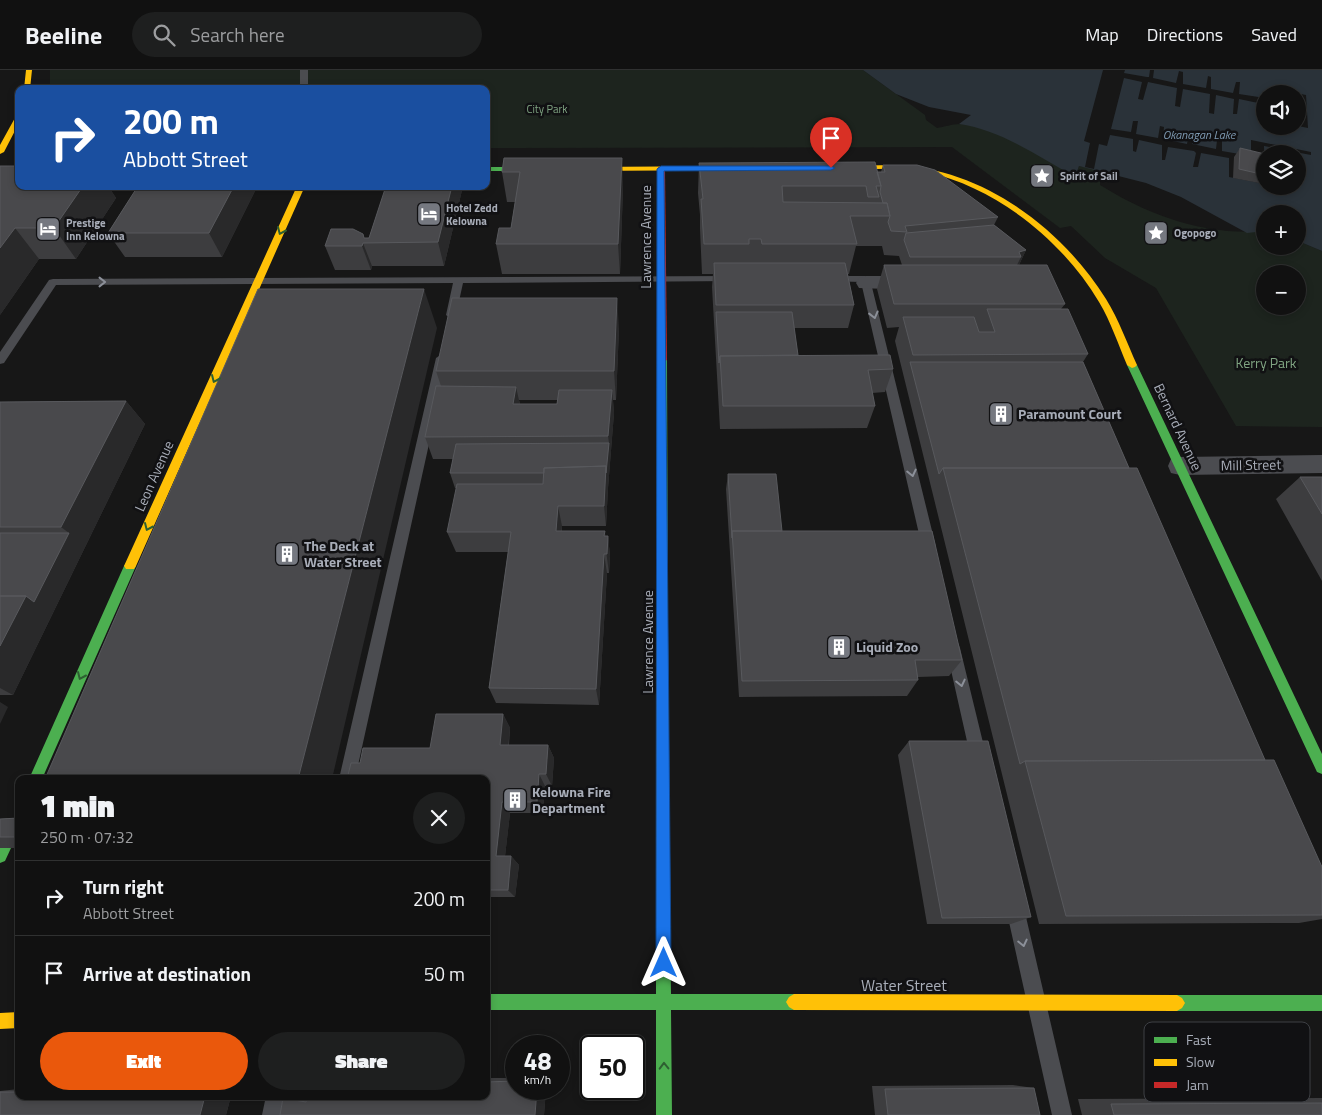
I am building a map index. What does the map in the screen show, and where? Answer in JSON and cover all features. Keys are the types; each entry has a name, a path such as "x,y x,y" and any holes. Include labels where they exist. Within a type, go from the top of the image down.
{"main road":[{"path":"28,85 29,70"},
{"path":"0,152 15,124"},
{"path":"572,169 750,168"},
{"name":"Bernard Avenue","path":"830,168 927,170 985,190 1035,225 1089,281 1102,300 1322,768"},
{"path":"490,169 553,169"},
{"name":"Lawrence Avenue","path":"661,169 664,1115"},
{"name":"Leon Avenue","path":"37,775 299,190"},
{"name":"Water Street","path":"490,1002 1322,1003"},
{"path":"0,1022 15,1020"}],"street":[{"path":"866,283 935,283"},
{"name":"Mill Street","path":"1180,466 1322,464"}],"lane":[{"path":"304,70 304,85"},
{"path":"0,360 53,282 748,279"},
{"path":"816,279 865,279 933,563"},
{"path":"448,328 459,280"},
{"path":"348,775 444,347"},
{"path":"949,630 983,774"},
{"path":"1010,890 1062,1115"},
{"path":"272,1115 275,1100"}],"green space":[{"path":"50,70 863,70 925,115 926,120 937,128 960,124 988,130 1019,144 1075,176 1079,166 1100,170 1100,185 1138,206 1179,222 1221,230 1256,231 1256,255 1306,255 1306,244 1322,251 1322,427 1236,426 1156,288 1105,258 1071,226 1060,228 952,147 490,148 490,85 50,85"}],"water":[{"name":"Okanagan Lake","path":"863,70 1322,70 1322,251 1306,244 1306,205 1256,205 1256,232 1247,233 1181,197 1146,183 1079,166 1075,177 1004,138 975,127 959,124 971,115 929,107 896,94"}],"pier":[{"path":"1103,70 1125,70 1124,73 1149,77 1150,70 1154,70 1153,78 1176,83 1179,71 1183,72 1183,84 1206,88 1208,76 1211,77 1211,89 1233,93 1236,82 1240,82 1239,94 1256,97 1256,103 1239,99 1237,114 1233,114 1234,99 1216,95 1214,114 1209,113 1210,94 1183,89 1180,107 1175,106 1177,88 1148,82 1143,100 1138,99 1142,82 1124,78 1111,129 1131,132 1133,121 1138,121 1136,134 1158,138 1160,126 1164,127 1163,139 1187,144 1189,132 1193,132 1192,144 1216,149 1218,132 1222,133 1222,151 1251,156 1251,140 1276,145 1256,145 1256,182 1229,177 1229,158 1201,153 1198,167 1193,167 1196,153 1194,151 1168,147 1165,160 1162,160 1162,145 1139,140 1136,152 1133,151 1133,139 1110,135 1107,146 1099,144 1094,169 1085,167 1090,143 1084,141"},
{"path":"1306,95 1308,128 1306,128"}],"building":[{"path":"1240,148 1256,152 1256,173 1239,169"},
{"path":"504,158 622,158 618,244 496,244 499,228 511,228 520,172 502,172"},
{"path":"875,162 881,186 876,186 879,197 868,197 866,186 782,186 783,202 887,203 890,216 850,216 857,244 762,244 761,239 749,239 749,244 704,244 701,199 703,199 699,163"},
{"path":"883,165 917,165 935,170 998,217 905,226 907,232 891,231 888,222 890,216 887,203 883,203 877,172 885,172"},
{"path":"0,166 15,166 15,190 80,190 54,228 15,228 0,248"},
{"path":"135,190 232,190 209,233 108,233"},
{"path":"385,190 451,190 438,242 363,243 362,246 325,246 331,229 353,229 363,234 364,238 369,238"},
{"path":"994,225 1026,250 1019,252 1021,257 910,257 904,240 906,233"},
{"path":"714,263 845,263 854,305 716,305"},
{"path":"884,265 1047,265 1065,304 894,304"},
{"name":"The Deck at Water Street","path":"258,289 424,289 299,775 47,775"},
{"path":"452,298 617,298 614,371 436,371"},
{"path":"987,309 1068,309 1088,354 913,355 903,317 974,317 979,332 995,332"},
{"path":"716,312 792,312 798,355 720,356 719,363"},
{"path":"890,355 893,369 868,370 875,406 723,406 720,356"},
{"name":"Paramount Court","path":"910,362 1083,362 1129,468 943,468 939,474"},
{"path":"436,386 516,387 513,404 557,404 559,390 612,390 608,436 425,437"},
{"path":"126,401 61,527 0,527 0,402"},
{"path":"609,443 606,473 606,466 544,468 544,473 450,473 456,444"},
{"path":"606,466 604,506 558,506 556,531 605,531 604,536 608,536 607,554 604,554 596,689 489,688 511,532 447,532 457,484 543,484 544,468"},
{"path":"943,468 1137,468 1265,760 1025,761 1020,764"},
{"path":"728,474 776,474 782,531 732,531 732,538"},
{"path":"1300,477 1322,477 1322,514"},
{"path":"732,531 932,531 962,660 915,660 918,680 742,681"},
{"path":"0,533 69,533 34,602 26,596 0,596"},
{"path":"0,596 26,596 0,646"},
{"name":"Kelowna Fire Department","path":"436,714 503,714 500,745 548,745 546,774 539,774 537,802 502,802 496,856 511,856 508,890 490,890 490,775 348,775 351,763 360,763 363,748 430,748"},
{"path":"909,741 988,741 1031,917 942,918"},
{"path":"1274,760 1322,867 1322,915 1066,916 1025,761"},
{"path":"15,818 15,837 0,837 0,819"},
{"path":"505,1081 505,1100 536,1100 535,1115 280,1115 283,1100 306,1102 306,1100 490,1100 490,1082"},
{"path":"1034,1088 1040,1115 888,1115 885,1089"},
{"path":"0,1092 15,1092 15,1100 204,1100 200,1115 0,1115"},
{"path":"1322,1103 1322,1115 1114,1115 1111,1104"}],"traffic: fast":[{"path":"490,169 538,169"},
{"path":"662,360 662,641"},
{"path":"1132,365 1322,768"},
{"path":"37,775 130,566"},
{"path":"0,856 4,848"},
{"path":"663,921 664,1115"},
{"path":"490,1002 794,1002"},
{"path":"1177,1003 1322,1003"}],"traffic: slow":[{"path":"27,85 29,70"},
{"path":"0,152 15,124"},
{"path":"839,168 894,167 926,170 978,187 1003,201 1049,236 1087,278 1102,300 1132,365"},
{"path":"584,169 736,168"},
{"path":"130,566 299,190"},
{"path":"662,641 663,921"},
{"path":"794,1002 1177,1003"},
{"path":"0,1021 15,1020"}],"traffic: jam":[{"path":"661,169 662,360"}],"place":[{"name":"Spirit of Sail","path":"1042,176"},
{"name":"Hotel Zedd Kelowna","path":"429,214"},
{"name":"Prestige Inn Kelowna","path":"48,229"},
{"name":"Ogopogo","path":"1156,233"},
{"name":"Paramount Court","path":"1001,414"},
{"name":"The Deck at Water Street","path":"287,554"},
{"name":"Liquid Zoo","path":"839,647"},
{"name":"Kelowna Fire Department","path":"515,800"}],"route":[{"path":"664,963 661,169 831,168"}],"park label":[{"name":"City Park","path":"547,109"},
{"name":"Kerry Park","path":"1266,363"}]}
